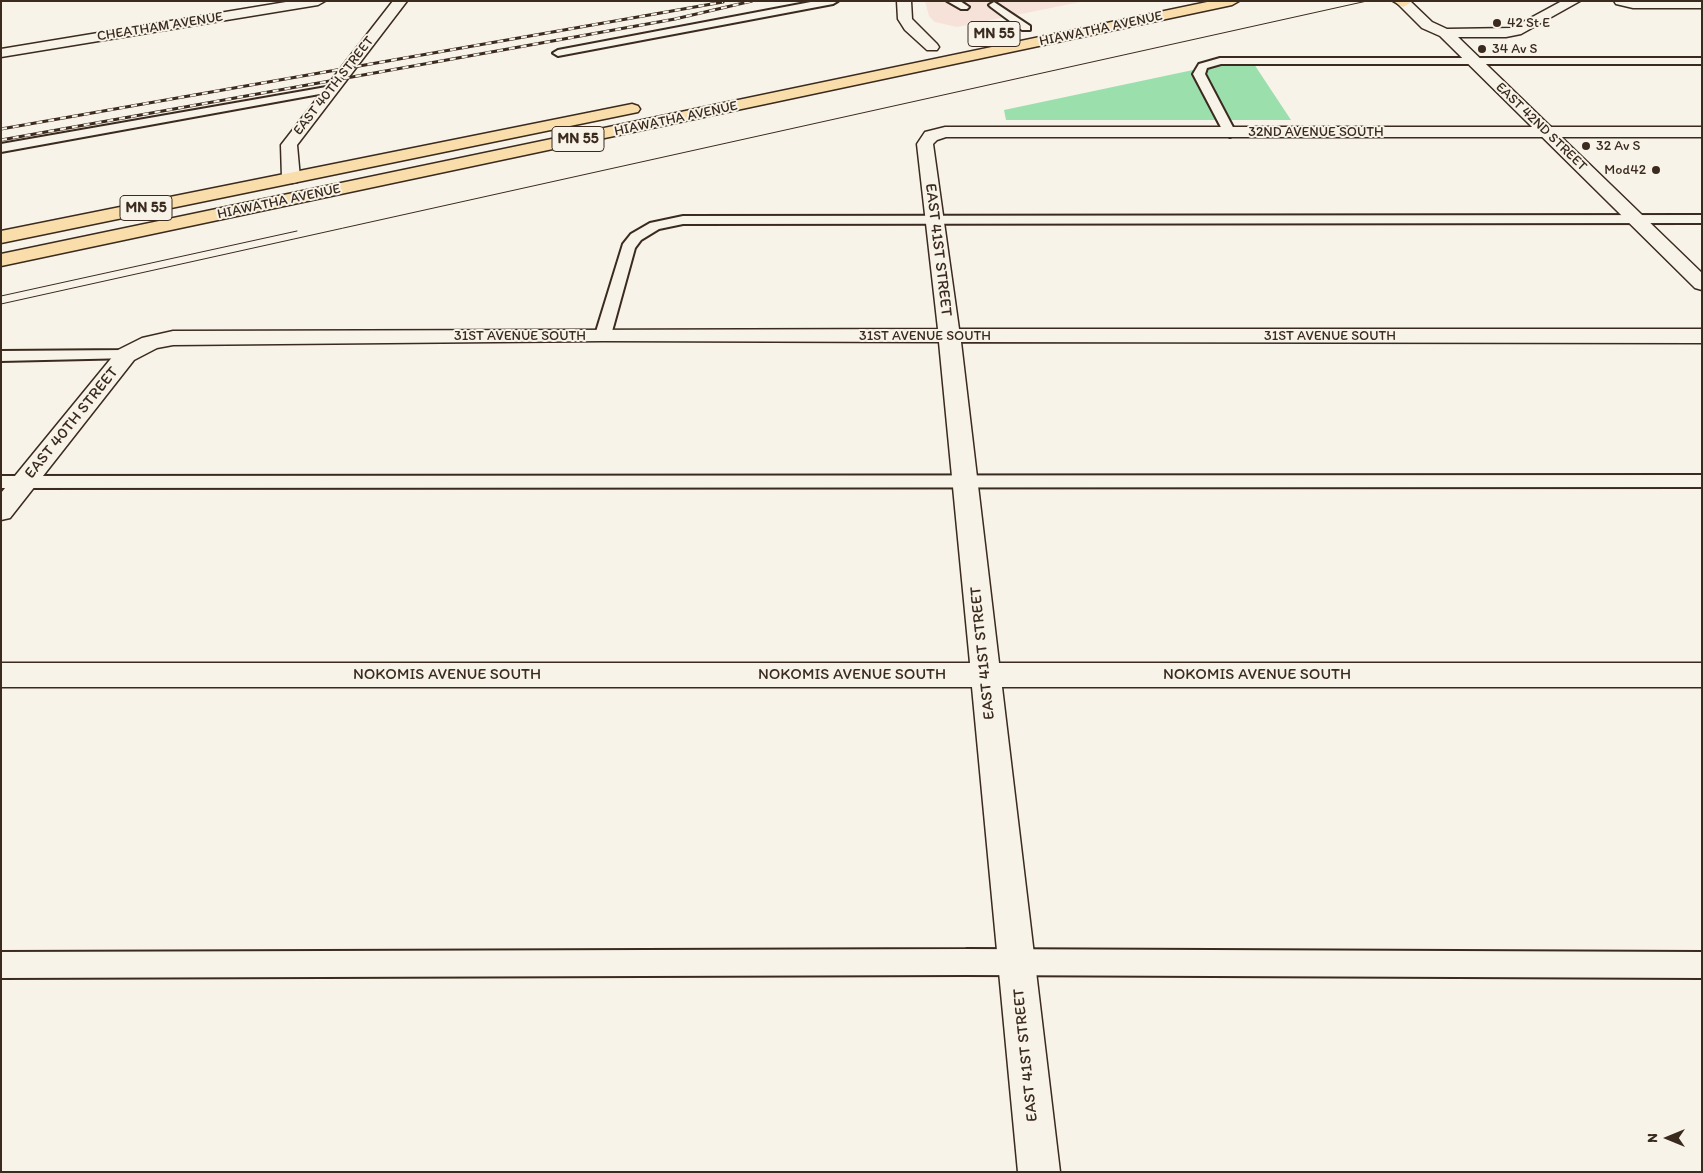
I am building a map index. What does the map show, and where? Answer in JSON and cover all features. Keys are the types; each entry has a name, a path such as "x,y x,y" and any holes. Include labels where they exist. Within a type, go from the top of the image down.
{"highway":[{"name":"HIAWATHA AVENUE","path":"1,260 1232,1"},
{"name":"HIAWATHA AVENUE","path":"1009,31 1040,25"},
{"name":"MN 55","path":"914,50 950,43"},
{"name":"HIAWATHA AVENUE","path":"1,237 648,105"}],"street":[{"name":"CHEATHAM AVENUE","path":"1,53 318,1"},
{"name":"EAST 40TH STREET","path":"291,178 289,145 400,1"},
{"path":"904,1 906,20 910,27 932,47"},
{"name":"EAST 42ND STREET","path":"1422,1 1447,26 1445,33"},
{"path":"1445,33 1506,33 1516,31 1573,1"},
{"path":"1620,1 1633,4 1702,4"},
{"name":"EAST 42ND STREET","path":"1402,2 1427,25 1445,33 1702,284"},
{"name":"32ND AVENUE SOUTH","path":"931,136 945,132 1702,132"},
{"name":"EAST 41ST STREET","path":"931,136 925,144 949,336 1039,1172"},
{"name":"31ST AVENUE SOUTH","path":"150,343 173,338 603,335 1702,336"},
{"name":"EAST 40TH STREET","path":"1,512 126,355 150,343"},
{"name":"NOKOMIS AVENUE SOUTH","path":"1,675 1702,675"}],"lane":[{"path":"558,53 833,1"},
{"path":"952,1 964,8"},
{"path":"994,5 1026,28"},
{"path":"1230,133 1199,74 1203,66 1220,61 1702,61"},
{"path":"1,148 332,89"},
{"path":"603,335 628,247 636,237 656,226 683,220 1702,219"},
{"path":"1,356 126,355"},
{"path":"1,482 1702,482"},
{"path":"1,965 1016,962 1702,965"}],"shaded area":[{"path":"925,1 1085,1 957,27 935,22 929,16"}],"green space":[{"path":"1221,64 1254,64 1291,120 1228,120 1204,76 1208,68"},
{"path":"1193,70 1193,76 1217,120 1006,120 1004,110"}],"tram line":[{"path":"1,304 1367,1"},
{"path":"1,296 297,231"}],"railway":[{"path":"1,140 675,19 752,1"},
{"path":"1,129 723,2"}],"place":[{"name":"42 St E","path":"1497,23"},
{"name":"34 Av S","path":"1482,49"},
{"name":"32 Av S","path":"1586,146"},
{"name":"Mod42","path":"1656,170"}]}
